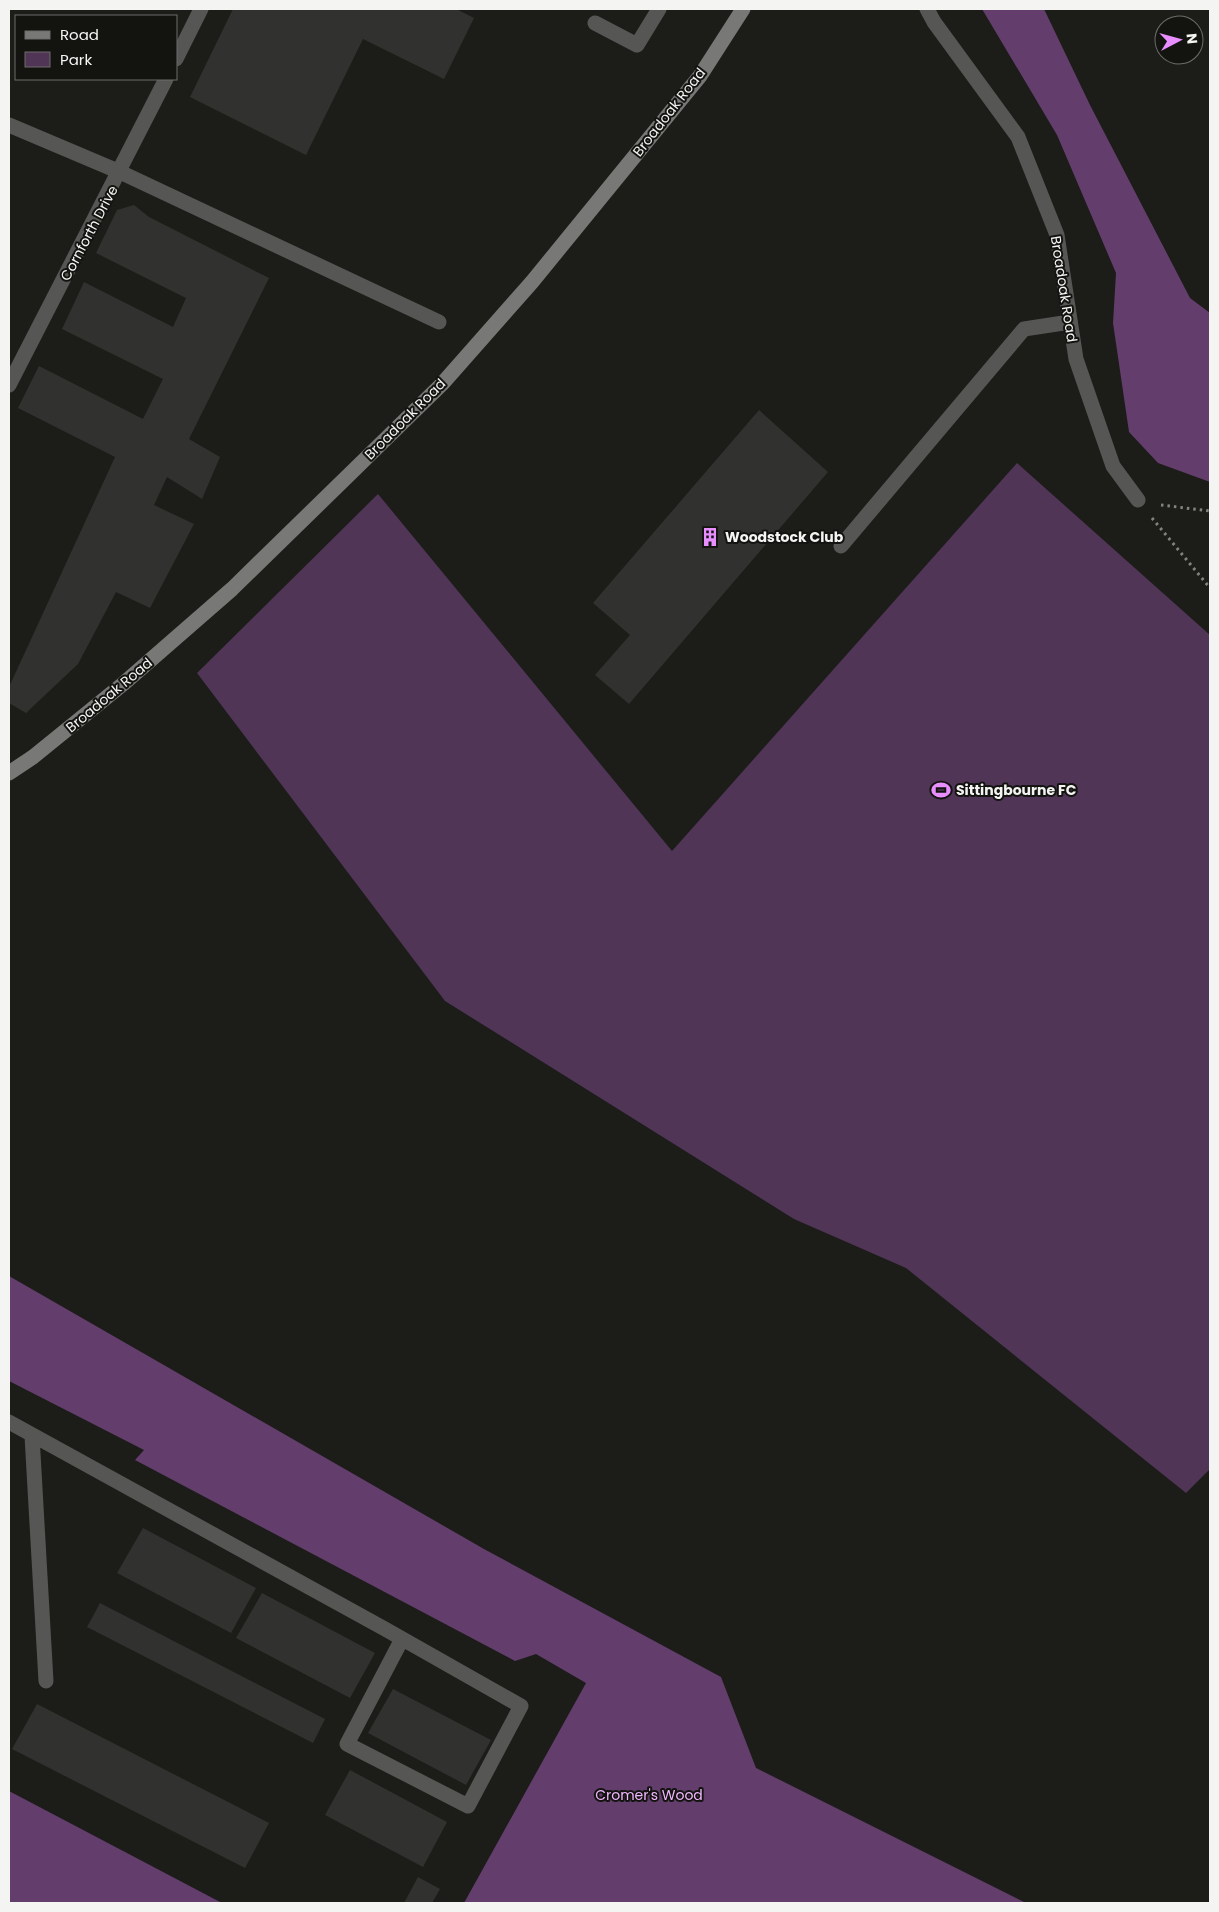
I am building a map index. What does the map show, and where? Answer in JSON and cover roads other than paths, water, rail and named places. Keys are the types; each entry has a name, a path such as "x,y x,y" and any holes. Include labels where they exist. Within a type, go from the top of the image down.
{"street":[{"path":"178,55 201,9"},
{"path":"595,23 637,44 659,9"},
{"name":"Broadoak Road","path":"9,773 33,757 123,684 232,589 442,384 532,282 694,83 743,9"},
{"name":"Broadoak Road","path":"927,9 934,22 1018,136 1057,235 1076,360 1114,466 1138,500"},
{"name":"Cornforth Drive","path":"9,385 120,172 166,80"},
{"path":"9,125 120,172 439,322"},
{"path":"841,546 1024,329 1070,322"},
{"path":"9,1422 32,1436 402,1639 521,1706 468,1806 348,1744 402,1639"},
{"path":"32,1436 46,1681"}],"place":[{"name":"Woodstock Club","path":"710,537"},
{"name":"Sittingbourne FC","path":"941,790"}],"park label":[{"name":"Cromer's Wood","path":"649,1795"}]}
